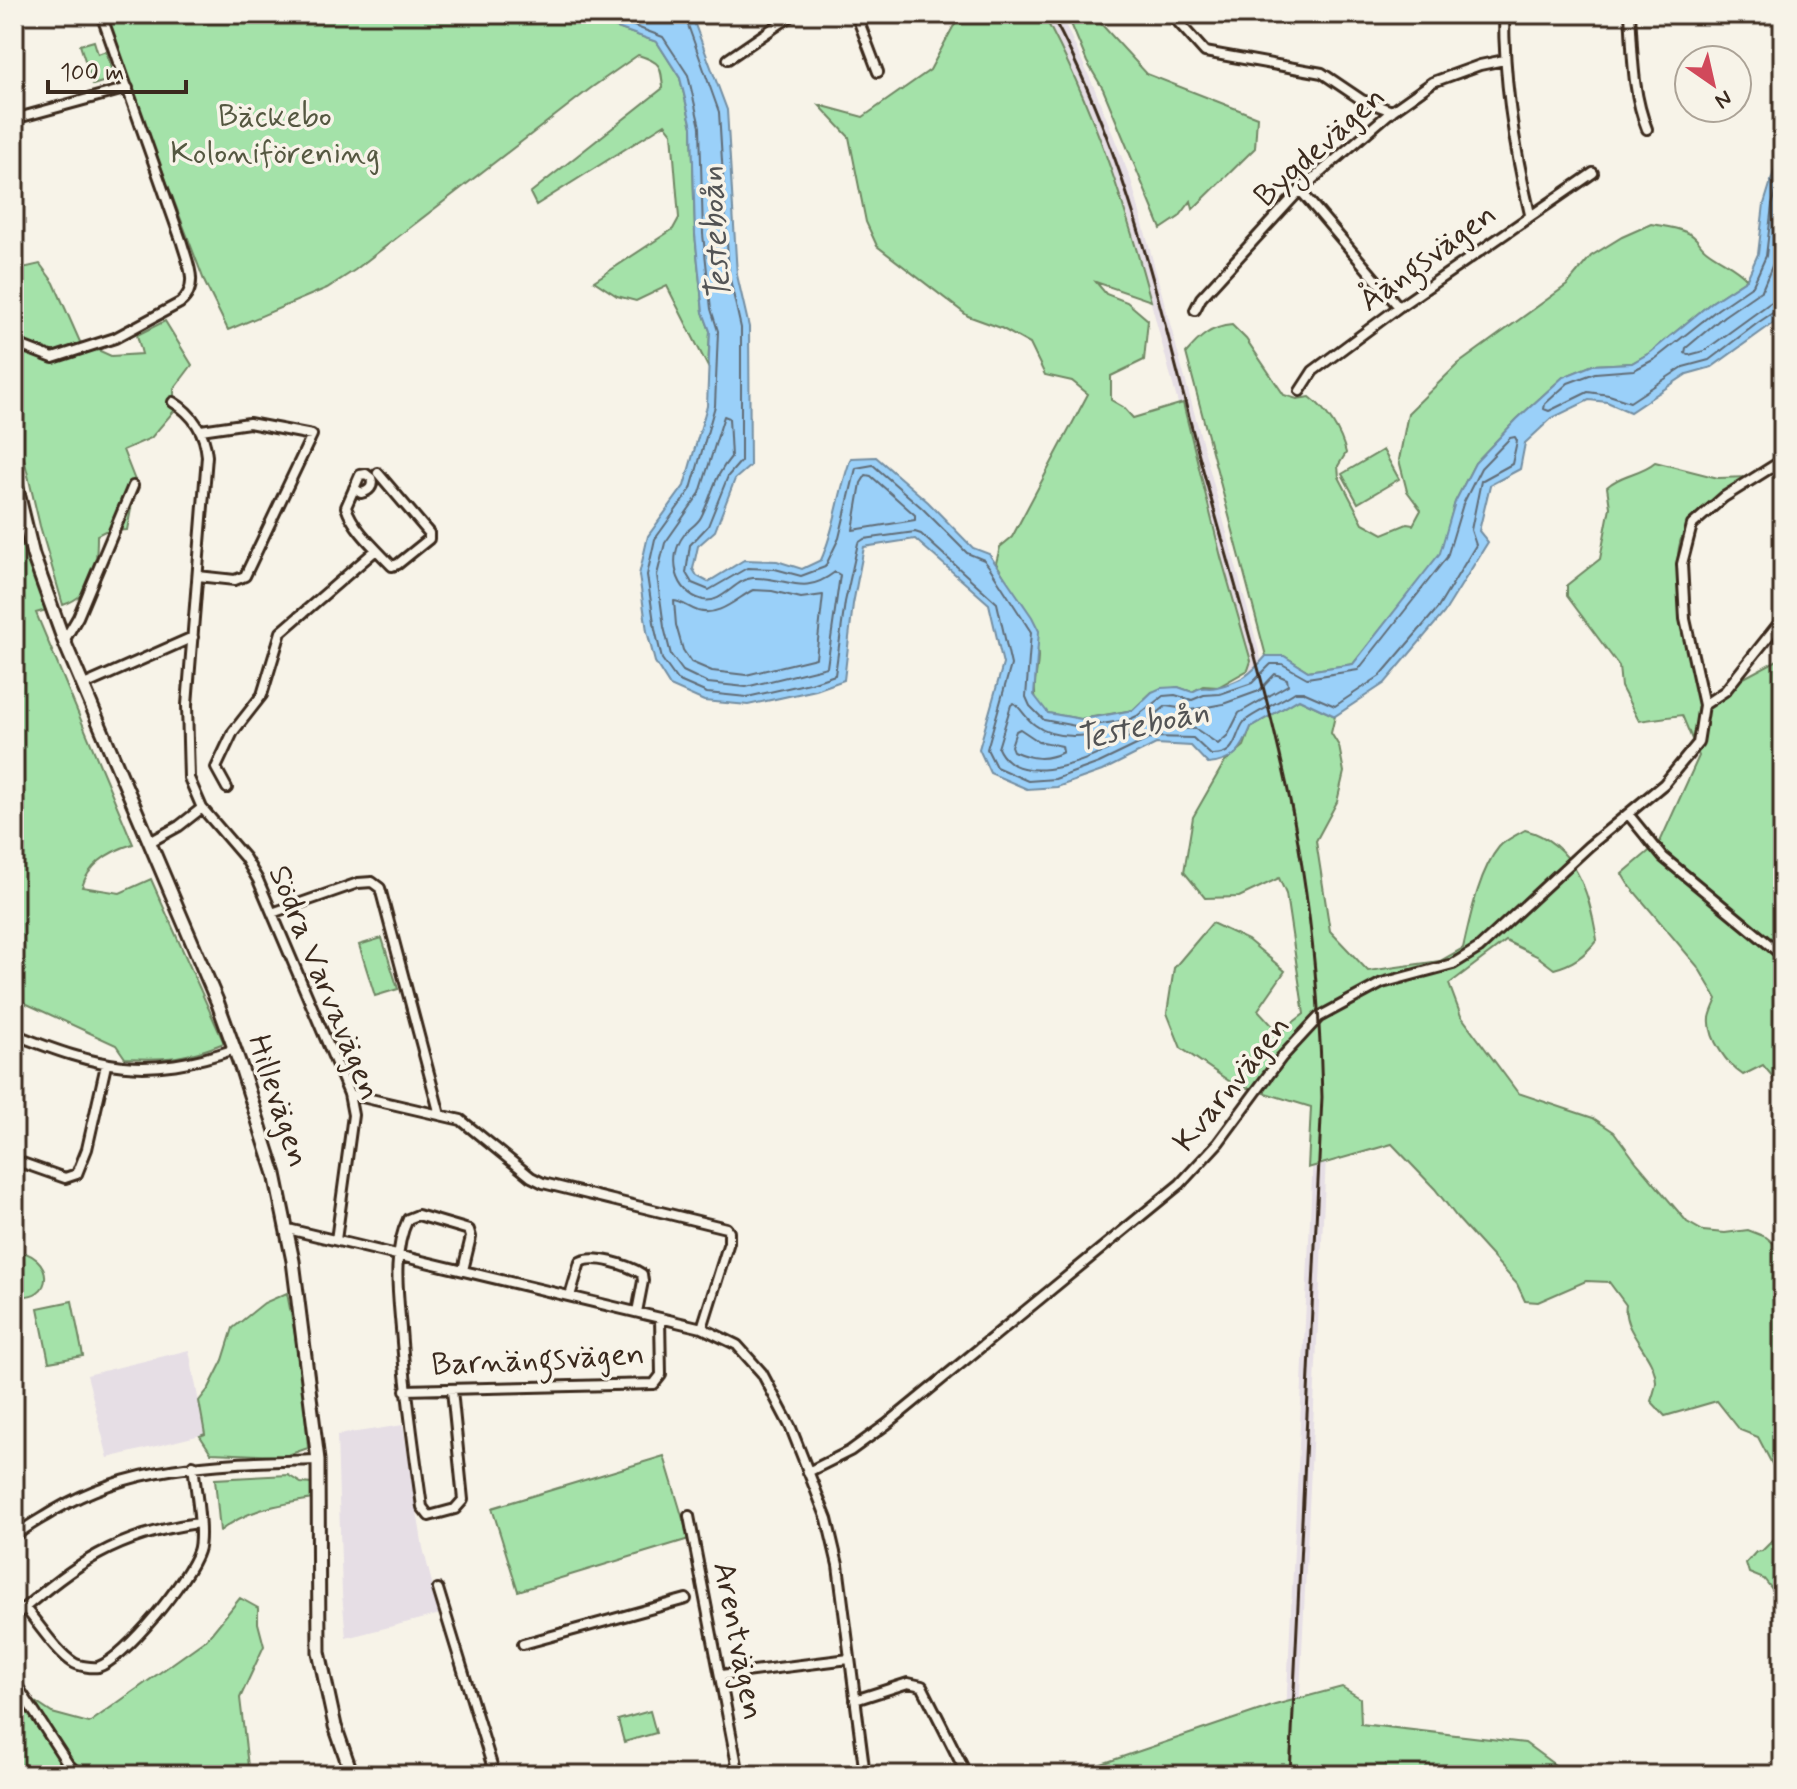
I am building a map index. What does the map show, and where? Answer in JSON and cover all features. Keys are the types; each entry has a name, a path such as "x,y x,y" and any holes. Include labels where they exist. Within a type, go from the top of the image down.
{"street":[{"path":"14,343 53,358 102,344 132,331 180,303 191,289 191,275 182,243 101,14"},
{"path":"728,59 794,14"},
{"path":"856,14 878,72"},
{"path":"1171,14 1205,52 1322,73 1362,100 1392,111"},
{"path":"1504,14 1504,60 1512,124 1530,214"},
{"path":"1630,14 1632,67 1639,110 1647,129"},
{"name":"Bygdevägen","path":"1195,310 1201,298 1300,190 1392,111 1433,82 1504,60"},
{"path":"14,119 128,88"},
{"name":"Åängsvägen","path":"1300,391 1313,371 1399,307 1593,173"},
{"path":"1300,190 1399,307"},
{"path":"173,402 201,430 249,423 317,436 245,576 235,580 198,576"},
{"name":"Södra Varvavägen","path":"201,430 206,448 207,472 186,726 191,785 202,808 251,867 349,1094 353,1115 336,1240"},
{"name":"Kvarnvägen","path":"808,1472 850,1451 898,1416 1180,1184 1218,1143 1281,1058 1319,1017 1382,983 1453,964 1479,948 1525,904 1664,784 1698,743 1704,705 1685,619 1682,564 1692,525 1724,497 1783,460"},
{"path":"354,488 346,507 349,516 392,566 398,564 429,539 429,533 378,473"},
{"name":"Hillevägen","path":"14,476 33,555 64,641 235,1049 272,1162 288,1229 318,1460 319,1652 335,1726 352,1775"},
{"path":"64,641 78,617 133,486"},
{"path":"227,788 216,768 233,732 262,695 269,679 278,637 286,626 376,550"},
{"path":"1704,705 1725,691 1783,618"},
{"path":"82,686 193,637"},
{"path":"150,842 179,826 202,808"},
{"path":"1628,814 1663,857 1783,956"},
{"path":"272,913 358,883 372,882 380,888 440,1115"},
{"path":"14,1034 71,1056 106,1065 142,1069 171,1066 235,1049"},
{"path":"14,1160 65,1178 77,1174 87,1149 106,1065"},
{"path":"349,1094 461,1120 531,1177 543,1183 726,1228 729,1242 702,1328"},
{"path":"452,1390 463,1500 453,1510 427,1515 422,1507 405,1390 398,1291 399,1255 407,1221 412,1216 422,1216 469,1230 471,1237 463,1270"},
{"path":"288,1229 702,1328 729,1340 756,1364 778,1399 827,1519 838,1565 865,1775"},
{"path":"570,1296 579,1264 583,1259 593,1259 642,1274 637,1312"},
{"name":"Barnängsvägen","path":"405,1390 654,1384 661,1375 660,1318"},
{"path":"14,1537 76,1498 151,1472 193,1465 318,1460"},
{"path":"25,1608 75,1664 96,1668 116,1657 138,1636 177,1586 199,1550 193,1465"},
{"name":"Arentvägen","path":"689,1516 739,1775"},
{"path":"14,1519 22,1530"},
{"path":"14,1617 74,1567 129,1539 160,1528 198,1523"},
{"path":"438,1589 495,1775"},
{"path":"523,1644 686,1599"},
{"path":"721,1675 849,1659"},
{"path":"14,1681 68,1764 79,1775"},
{"path":"855,1700 908,1683 922,1686 967,1775"}],"shaded area":[{"path":"1043,14 1059,14 1065,24 1131,180 1278,721 1329,1097 1296,1775 1283,1775 1312,1178 1314,1063 1264,724 1128,217 1082,93"},
{"path":"189,1350 205,1434 108,1458 87,1375"},
{"path":"403,1425 423,1548 440,1614 346,1638 337,1435"}],"green space":[{"name":"Bäckebo Koloniförening","path":"103,14 578,14 657,42 680,78 692,127 695,234 703,312 710,331 708,367 667,286 636,301 617,296 594,281 673,229 679,218 672,133 665,124 536,205 530,193 663,88 660,70 651,60 638,55 591,88 355,270 327,288 228,330 205,283"},
{"path":"964,14 1043,14 1077,83 1106,154 1151,301 1096,282 1106,294 1127,302 1148,320 1144,360 1111,376 1111,400 1133,418 1183,403 1221,557 1251,661 1248,670 1218,687 1203,686 1192,692 1178,687 1152,692 1133,710 1081,719 1047,713 1036,700 1037,648 1021,609 996,563 1000,547 1012,537 1088,394 1072,381 1045,375 1030,344 1001,328 968,316 877,246 866,222 849,137 819,105 863,117 930,70 953,27"},
{"path":"1067,14 1092,14 1147,74 1257,117 1255,148 1193,209 1191,201 1179,217 1161,229 1103,89 1087,62"},
{"path":"94,41 98,54 106,51 115,78 93,85 80,45"},
{"path":"1651,224 1691,234 1706,250 1747,279 1712,302 1651,352 1632,363 1593,365 1563,377 1517,419 1475,463 1455,502 1441,553 1353,664 1308,671 1284,656 1266,656 1186,353 1206,334 1232,325 1246,339 1284,395 1297,399 1310,397 1316,402 1332,422 1344,445 1346,453 1338,466 1339,477 1363,523 1383,534 1407,524 1413,525 1421,510 1407,491 1399,460 1408,413 1458,364 1567,285 1591,256"},
{"path":"40,264 54,283 80,342 111,356 142,354 137,335 165,321 192,365 174,389 174,411 151,438 123,450 136,483 127,530 105,531 97,535 92,578 82,594 63,605 40,526 14,416 14,270"},
{"path":"1383,450 1399,479 1358,503 1342,474"},
{"path":"1655,462 1718,478 1748,477 1703,509 1688,525 1679,550 1679,592 1701,701 1783,657 1783,1089 1763,1065 1743,1075 1725,1058 1710,1026 1717,999 1698,967 1622,874 1660,842 1699,756 1682,715 1639,721 1621,687 1619,666 1567,596 1567,585 1600,559 1610,507 1607,487"},
{"path":"14,495 31,566 46,610 36,613 133,844 102,859 90,871 82,887 120,893 151,879 224,1043 175,1057 125,1058 116,1045 14,998"},
{"path":"1299,699 1335,716 1331,733 1339,746 1344,772 1337,802 1316,841 1330,931 1368,971 1440,961 1463,948 1476,895 1492,857 1502,844 1525,830 1556,846 1568,858 1584,888 1597,940 1583,955 1554,969 1537,956 1506,941 1449,984 1461,1016 1518,1093 1593,1118 1614,1132 1687,1222 1703,1231 1725,1233 1748,1230 1766,1237 1783,1251 1783,1485 1758,1437 1740,1430 1717,1401 1665,1416 1651,1401 1656,1384 1654,1371 1628,1324 1626,1305 1609,1282 1586,1281 1538,1302 1525,1301 1517,1284 1392,1144 1308,1168 1311,1107 1232,1083 1181,1048 1167,1013 1174,968 1212,923 1248,940 1285,971 1258,1010 1279,1033 1304,1014 1286,894 1279,878 1239,897 1205,898 1184,872 1193,817 1224,763 1244,746 1251,727"},
{"path":"382,938 398,989 375,996 359,945"},
{"path":"14,1251 27,1254 43,1268 43,1286 28,1296 14,1295"},
{"path":"287,1293 302,1372 308,1448 285,1456 211,1453 200,1436 205,1434 199,1401 223,1360 233,1328 264,1303"},
{"path":"72,1301 83,1356 49,1362 38,1308"},
{"path":"664,1456 689,1539 518,1591 492,1508"},
{"path":"288,1475 301,1483 312,1484 312,1499 252,1513 220,1531 215,1479"},
{"path":"1783,1530 1783,1603 1764,1579 1749,1573 1746,1563"},
{"path":"240,1598 258,1608 264,1646 240,1698 249,1775 14,1775 14,1688 52,1713 89,1723 207,1639"},
{"path":"1342,1687 1360,1698 1361,1724 1525,1743 1559,1768 1559,1775 1069,1775 1275,1705"},
{"path":"650,1711 656,1733 624,1742 618,1720"}],"water":[{"name":"Testeboån","path":"578,14 691,14 727,110 737,275 749,327 750,466 735,479 715,531 698,546 693,569 697,576 708,582 744,560 777,561 802,569 821,560 851,458 876,457 928,502 973,548 989,554 1032,617 1039,631 1034,695 1048,713 1081,719 1133,710 1152,692 1161,688 1178,687 1192,692 1239,680 1266,656 1284,656 1308,671 1353,664 1440,553 1455,502 1475,463 1517,419 1563,377 1593,365 1632,363 1651,352 1712,302 1747,279 1758,254 1764,204 1783,142 1783,316 1712,367 1687,374 1630,412 1607,402 1589,400 1552,418 1525,443 1520,469 1490,485 1479,531 1488,542 1444,613 1385,683 1335,716 1299,699 1251,727 1240,748 1224,761 1208,764 1191,746 1156,744 1102,771 1057,787 1027,789 990,773 979,749 1003,664 989,604 915,539 864,547 853,604 844,680 816,690 748,705 704,701 670,686 655,662 639,575 648,536 684,486 707,406 710,331 703,312 695,234 692,127 680,78 657,42"}],"railway":[{"path":"1051,14 1101,121 1139,232 1273,725 1293,815 1310,920 1322,1097 1290,1775"}]}
